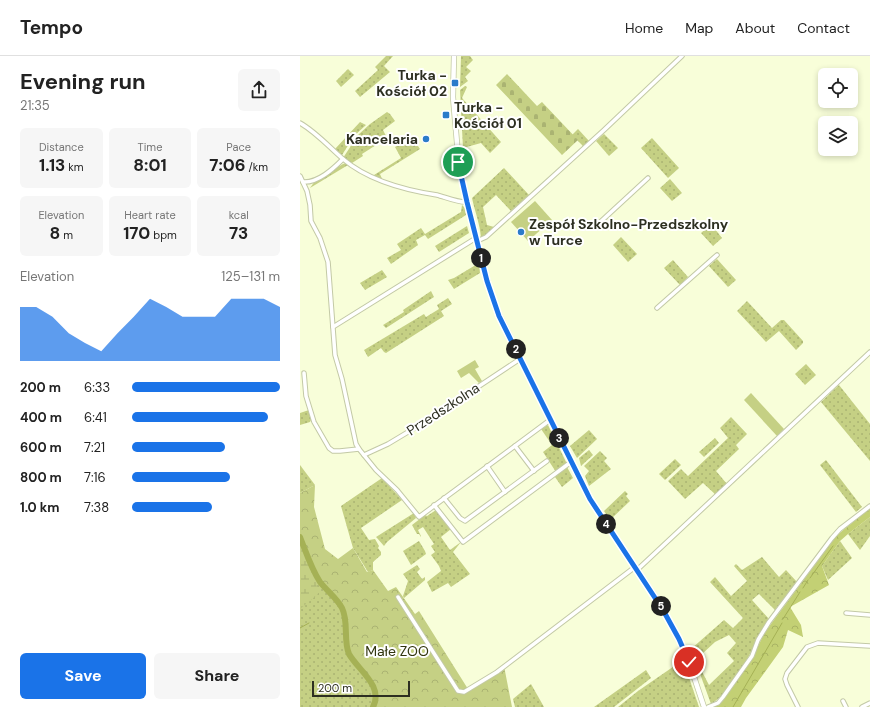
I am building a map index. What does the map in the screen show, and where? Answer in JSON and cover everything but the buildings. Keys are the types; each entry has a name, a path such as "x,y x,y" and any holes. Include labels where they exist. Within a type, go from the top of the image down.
{"main road":[{"path":"454,56 453,86 455,132 459,166 476,240 495,306 550,420 595,508 663,610 679,639 691,668 704,707"}],"street":[{"path":"333,327 476,240 486,237 682,56"},
{"path":"300,123 314,133 343,159 370,177 418,193 447,197 467,202"},
{"path":"307,191 312,182 337,166 343,159"},
{"path":"300,176 307,191 311,221 320,238 328,262 335,358 342,379 354,435 359,449 376,470 397,490 419,517 550,420"},
{"path":"597,225 648,178"},
{"path":"303,182 312,182"},
{"path":"658,308 717,255"},
{"path":"398,597 458,691 464,692 497,672 636,568 870,352"},
{"name":"Przedszkolna","path":"364,455 388,444 428,420 520,359"},
{"path":"304,373 306,396 314,422 329,448 333,451 359,449"},
{"path":"515,446 534,471"},
{"path":"444,498 460,518 465,520 547,461"},
{"path":"434,505 463,542 571,462"},
{"path":"487,466 505,492"},
{"path":"708,707 720,701 723,697 752,656 758,640 769,622 836,534 870,506"},
{"path":"846,613 870,615"},
{"path":"798,707 785,679 787,673 807,647 818,643 870,646"},
{"path":"843,701 846,707"},
{"path":"862,707 870,703"}],"green space":[{"path":"386,56 393,56 384,66 390,72 360,97 355,91 378,70 375,67"},
{"path":"461,56 470,56 473,60 466,67 471,71 465,77 468,81 460,87"},
{"path":"348,69 354,75 341,87 336,81"},
{"path":"507,74 537,106 542,102 578,140 562,155 496,85"},
{"path":"465,86 467,87 462,98 501,142 490,153 481,143 463,148 460,90"},
{"path":"387,112 395,121 383,130 387,138 362,154 363,156 352,163 343,158 358,135"},
{"path":"360,122 366,125 354,136 342,155 335,149"},
{"path":"578,129 589,141 583,146 572,135"},
{"path":"604,134 618,148 609,156 596,141"},
{"path":"412,137 420,149 380,174 382,179 374,176 401,158 395,147"},
{"path":"652,138 679,168 668,178 641,148"},
{"path":"346,163 348,165 310,188 315,181"},
{"path":"504,168 529,195 511,211 496,195 483,207 487,225 494,227 481,238 479,223 472,198"},
{"path":"670,179 682,193 672,201 660,188"},
{"path":"535,201 552,220 528,241 511,222"},
{"path":"462,205 465,208 466,215 428,239 425,235 416,240 418,245 391,264 387,258 401,250 397,244 421,228 425,234 461,212"},
{"path":"711,224 722,238 713,246 701,233"},
{"path":"467,226 469,233 439,252 435,246"},
{"path":"621,237 637,254 628,262 613,245"},
{"path":"717,259 736,280 728,287 709,266"},
{"path":"673,260 688,277 680,285 664,268"},
{"path":"479,263 480,273 454,289 448,280"},
{"path":"382,270 387,277 365,290 360,283"},
{"path":"431,291 434,297 386,328 383,325 404,312 403,310"},
{"path":"448,298 452,304 441,311 444,316 386,353 381,348 368,357 364,350 424,314 426,317 439,309 437,305"},
{"path":"747,301 772,328 781,320 784,320 803,341 803,343 796,350 779,331 766,342 737,311"},
{"path":"475,360 479,367 475,369 482,381 479,383 469,373 461,378 457,371"},
{"path":"806,364 816,375 805,385 795,374"},
{"path":"839,385 870,424 870,461 821,402"},
{"path":"751,393 784,429 777,436 744,400"},
{"path":"309,410 310,422 300,425 300,413"},
{"path":"731,417 747,434 736,445 739,449 716,471 727,484 716,495 703,483 685,499 668,481 681,469 688,476 728,438 720,428"},
{"path":"548,425 567,464 556,472 543,452 552,445 541,429"},
{"path":"589,430 597,439 577,458 570,446"},
{"path":"715,438 719,443 704,457 699,452"},
{"path":"589,450 593,455 581,466 579,458"},
{"path":"600,451 607,458 604,461 611,469 589,486 585,476 589,471 584,466"},
{"path":"675,459 681,465 665,480 659,474"},
{"path":"826,460 862,507 856,512 820,465"},
{"path":"300,465 315,485 300,493"},
{"path":"567,467 573,478 562,487 555,477"},
{"path":"382,478 402,500 361,528 369,540 375,539 381,552 381,555 373,562 373,570 368,572 353,548 341,506"},
{"name":"Małe ZOO","path":"315,485 314,507 325,549 338,559 353,548 367,572 373,570 388,591 396,587 415,614 419,611 468,689 504,666 512,707 373,707 375,700 374,688 349,654 342,608 320,582 300,537 300,493"},
{"path":"625,491 628,494 626,496 630,501 610,520 604,511"},
{"path":"870,508 870,517 840,541 822,566 829,585 790,607 801,625 803,637 788,630 783,647 741,707 712,707 721,701 755,652 765,632 836,536"},
{"path":"436,510 451,529 441,537 450,550 461,542 453,552 470,574 451,587 448,583 432,592 427,582 441,571 431,555 435,552 431,546 434,544 423,527 418,530 421,537 417,534 412,525 425,515 427,516"},
{"path":"414,513 416,518 384,546 376,537"},
{"path":"870,517 870,536 860,550 848,534"},
{"path":"300,537 307,555 342,608 347,649 353,660 372,685 375,692 373,707 300,707"},
{"path":"300,537 314,570 318,594 300,609"},
{"path":"419,541 426,554 411,565 403,551"},
{"path":"840,541 852,558 828,580 822,566"},
{"path":"762,557 779,577 786,570 797,582 775,610 759,594 752,600 769,619 736,677 720,697 711,704 695,660 699,658 697,662 709,685 734,661 727,653 736,643 729,635 715,642 702,654 694,658 691,649 724,620 733,628 743,618 710,582 715,577 731,596 747,581 734,566 736,564 742,570"},
{"path":"417,565 420,569 417,572 422,579 425,577 425,580 404,598 403,596 408,581 403,574"},
{"path":"683,660 699,707 618,707 638,691"},
{"path":"646,670 651,678 614,707 594,707"},
{"path":"531,684 544,707 515,707 513,699"}],"waterway":[{"path":"300,537 317,577 342,608 345,619 347,649 353,660 373,685 375,692 373,707"},
{"path":"810,578 833,546"},
{"path":"803,588 808,580"},
{"path":"783,619 800,592"},
{"path":"300,628 309,623"},
{"path":"733,707 782,623"}],"place":[{"name":"Turka - Kościół 02","path":"455,83"},
{"name":"Turka - Kościół 01","path":"446,115"},
{"name":"Kancelaria","path":"426,139"},
{"name":"Zespół Szkolno-Przedszkolny w Turce","path":"521,232"}],"route":[{"path":"458,162 487,281 499,316 590,499 600,517 663,610 672,625 689,662"}]}
